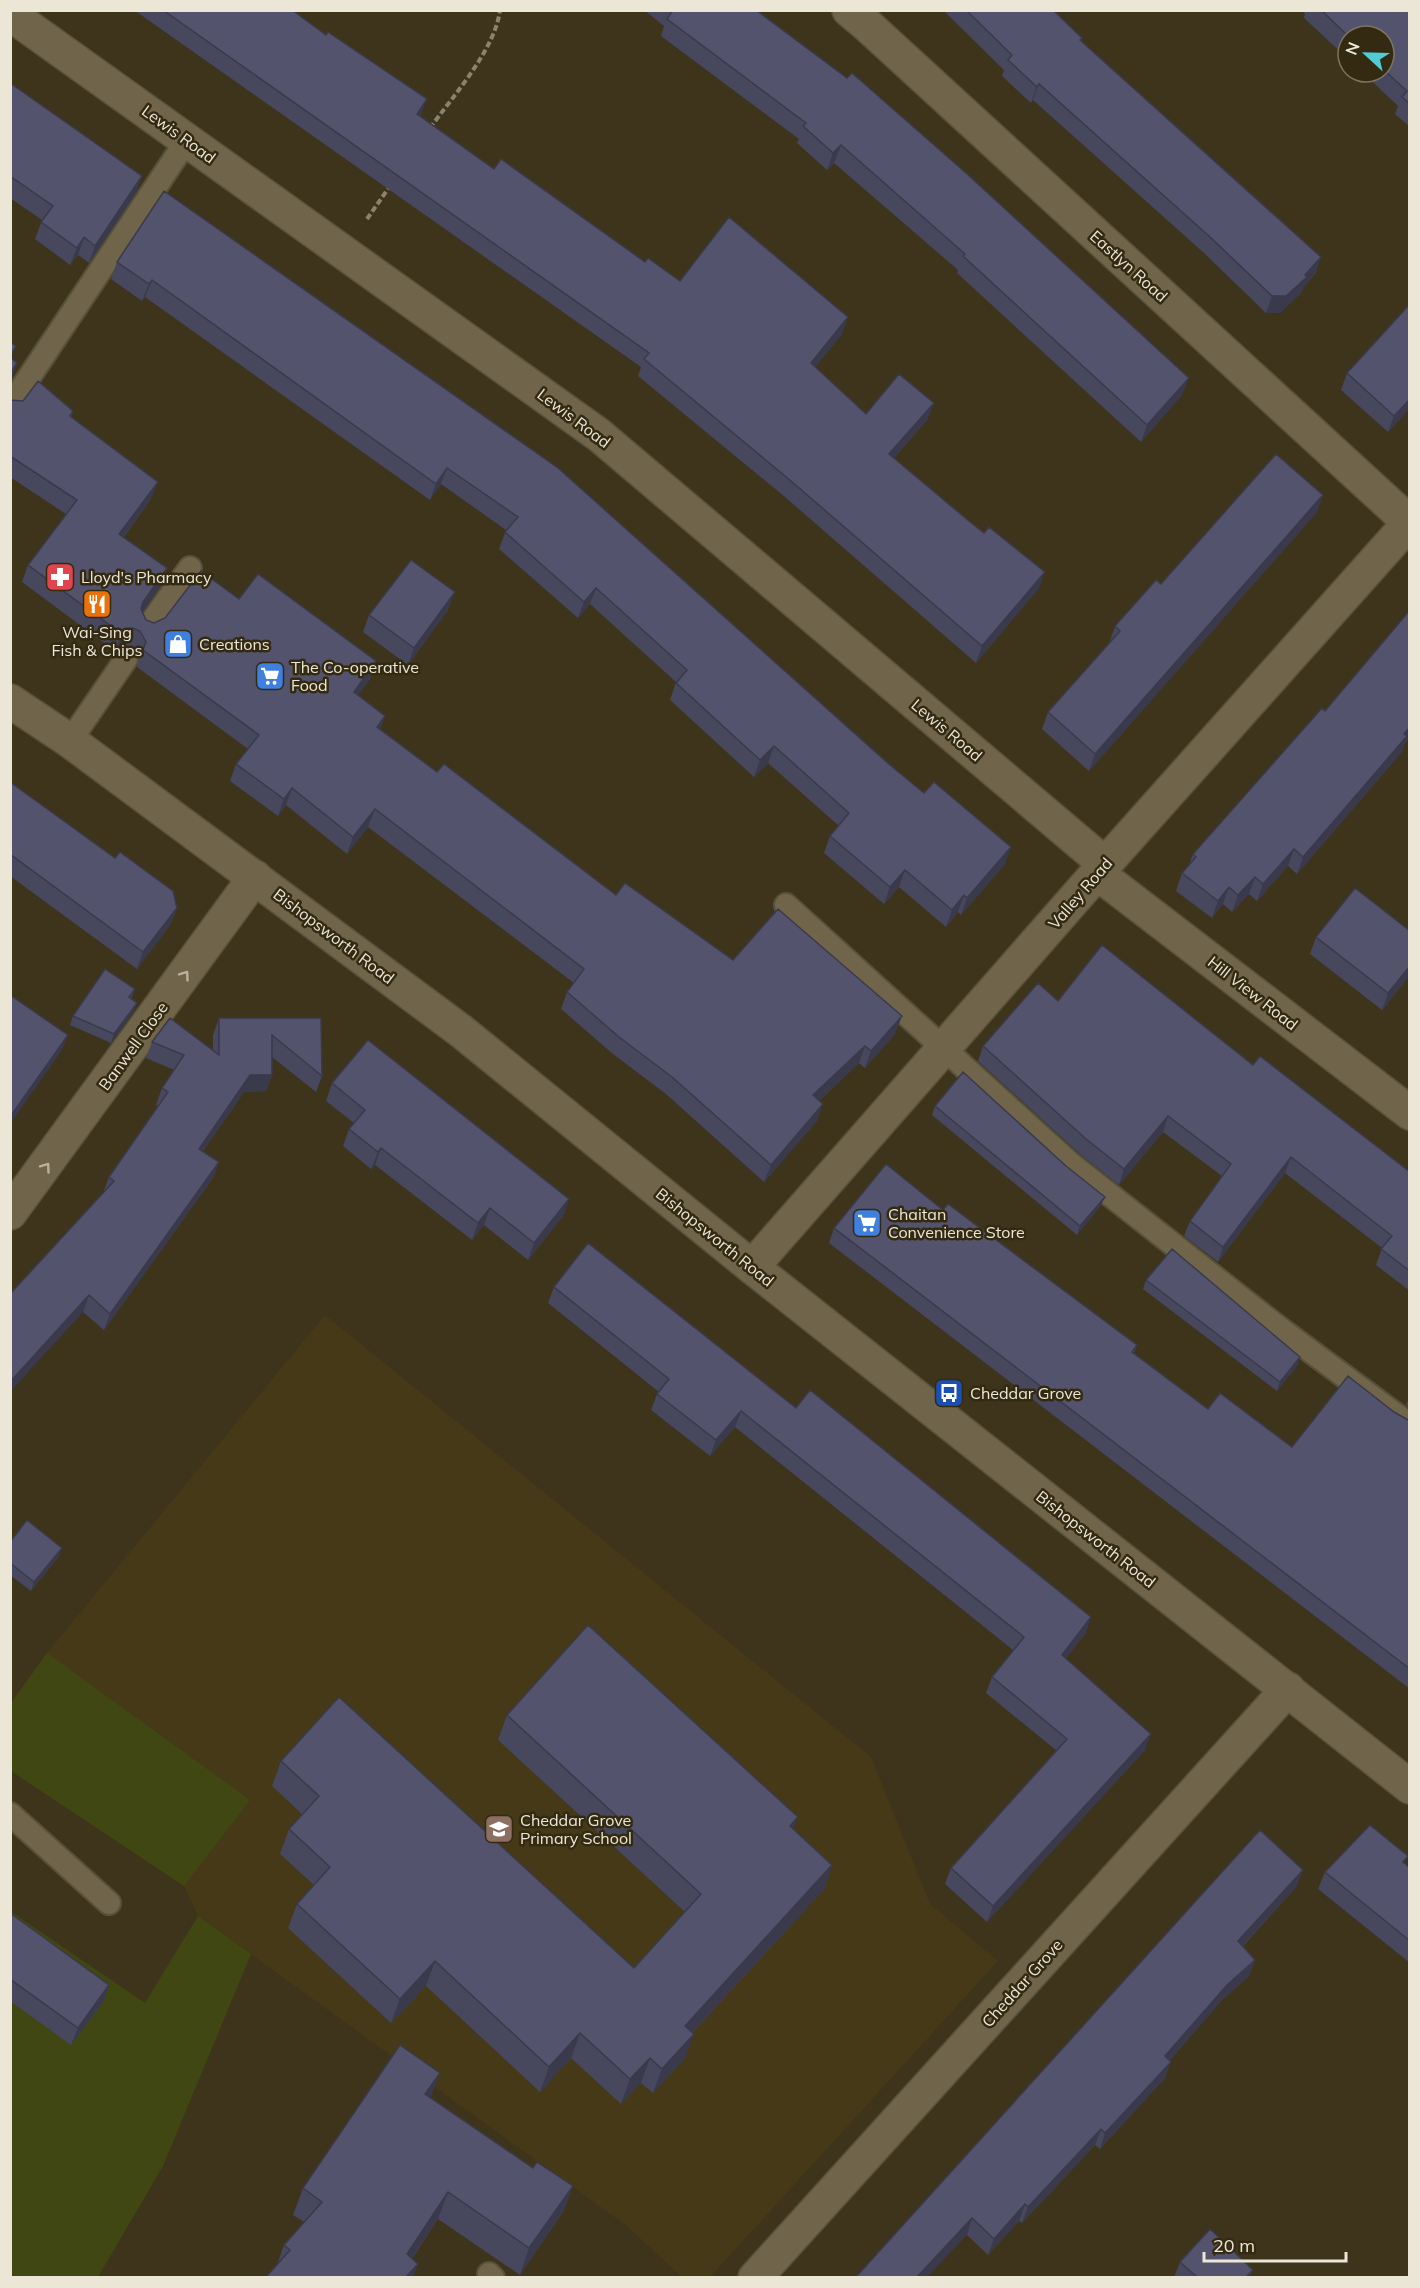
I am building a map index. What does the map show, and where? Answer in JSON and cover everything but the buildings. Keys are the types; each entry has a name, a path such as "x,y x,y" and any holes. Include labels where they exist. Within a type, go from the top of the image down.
{"street":[{"name":"Eastlyn Road","path":"849,10 867,24 1409,522"},
{"name":"Lewis Road","path":"10,14 599,435 1101,868"},
{"name":"Valley Road","path":"752,1267 1101,868 1409,522"},
{"name":"Bishopsworth Road","path":"10,701 70,741 461,1031 752,1267 1410,1787"},
{"name":"Hill View Road","path":"1101,868 1410,1113"},
{"name":"Banwell Close","path":"10,1213 255,877"},
{"name":"Cheddar Grove","path":"755,2277 1288,1689"}],"lane":[{"path":"10,406 187,140"},
{"path":"148,627 190,568"},
{"path":"70,741 126,659"},
{"path":"786,905 1072,1165 1278,1327 1410,1425"},
{"path":"10,1814 109,1903"}],"path":[{"path":"425,135 486,48 499,20 501,10"},
{"path":"344,252 391,184"}],"shaded area":[{"name":"Cheddar Grove Primary School","path":"325,1315 871,1757 930,1904 998,1961 710,2277 682,2277 627,2226 198,1916 184,1886 11,1771 11,1703 47,1653"}],"green space":[{"path":"47,1653 250,1800 184,1886 11,1771 11,1703"},
{"path":"10,1911 145,2003 198,1916 251,1954 163,2166 98,2277 11,2277"}],"place":[{"name":"Lloyd's Pharmacy","path":"60,577"},
{"name":"Wai-Sing Fish & Chips","path":"97,604"},
{"name":"Creations","path":"178,644"},
{"name":"The Co-operative Food","path":"270,676"},
{"name":"Chaitan Convenience Store","path":"867,1223"},
{"name":"Cheddar Grove","path":"949,1393"},
{"name":"Cheddar Grove Primary School","path":"499,1829"}]}
